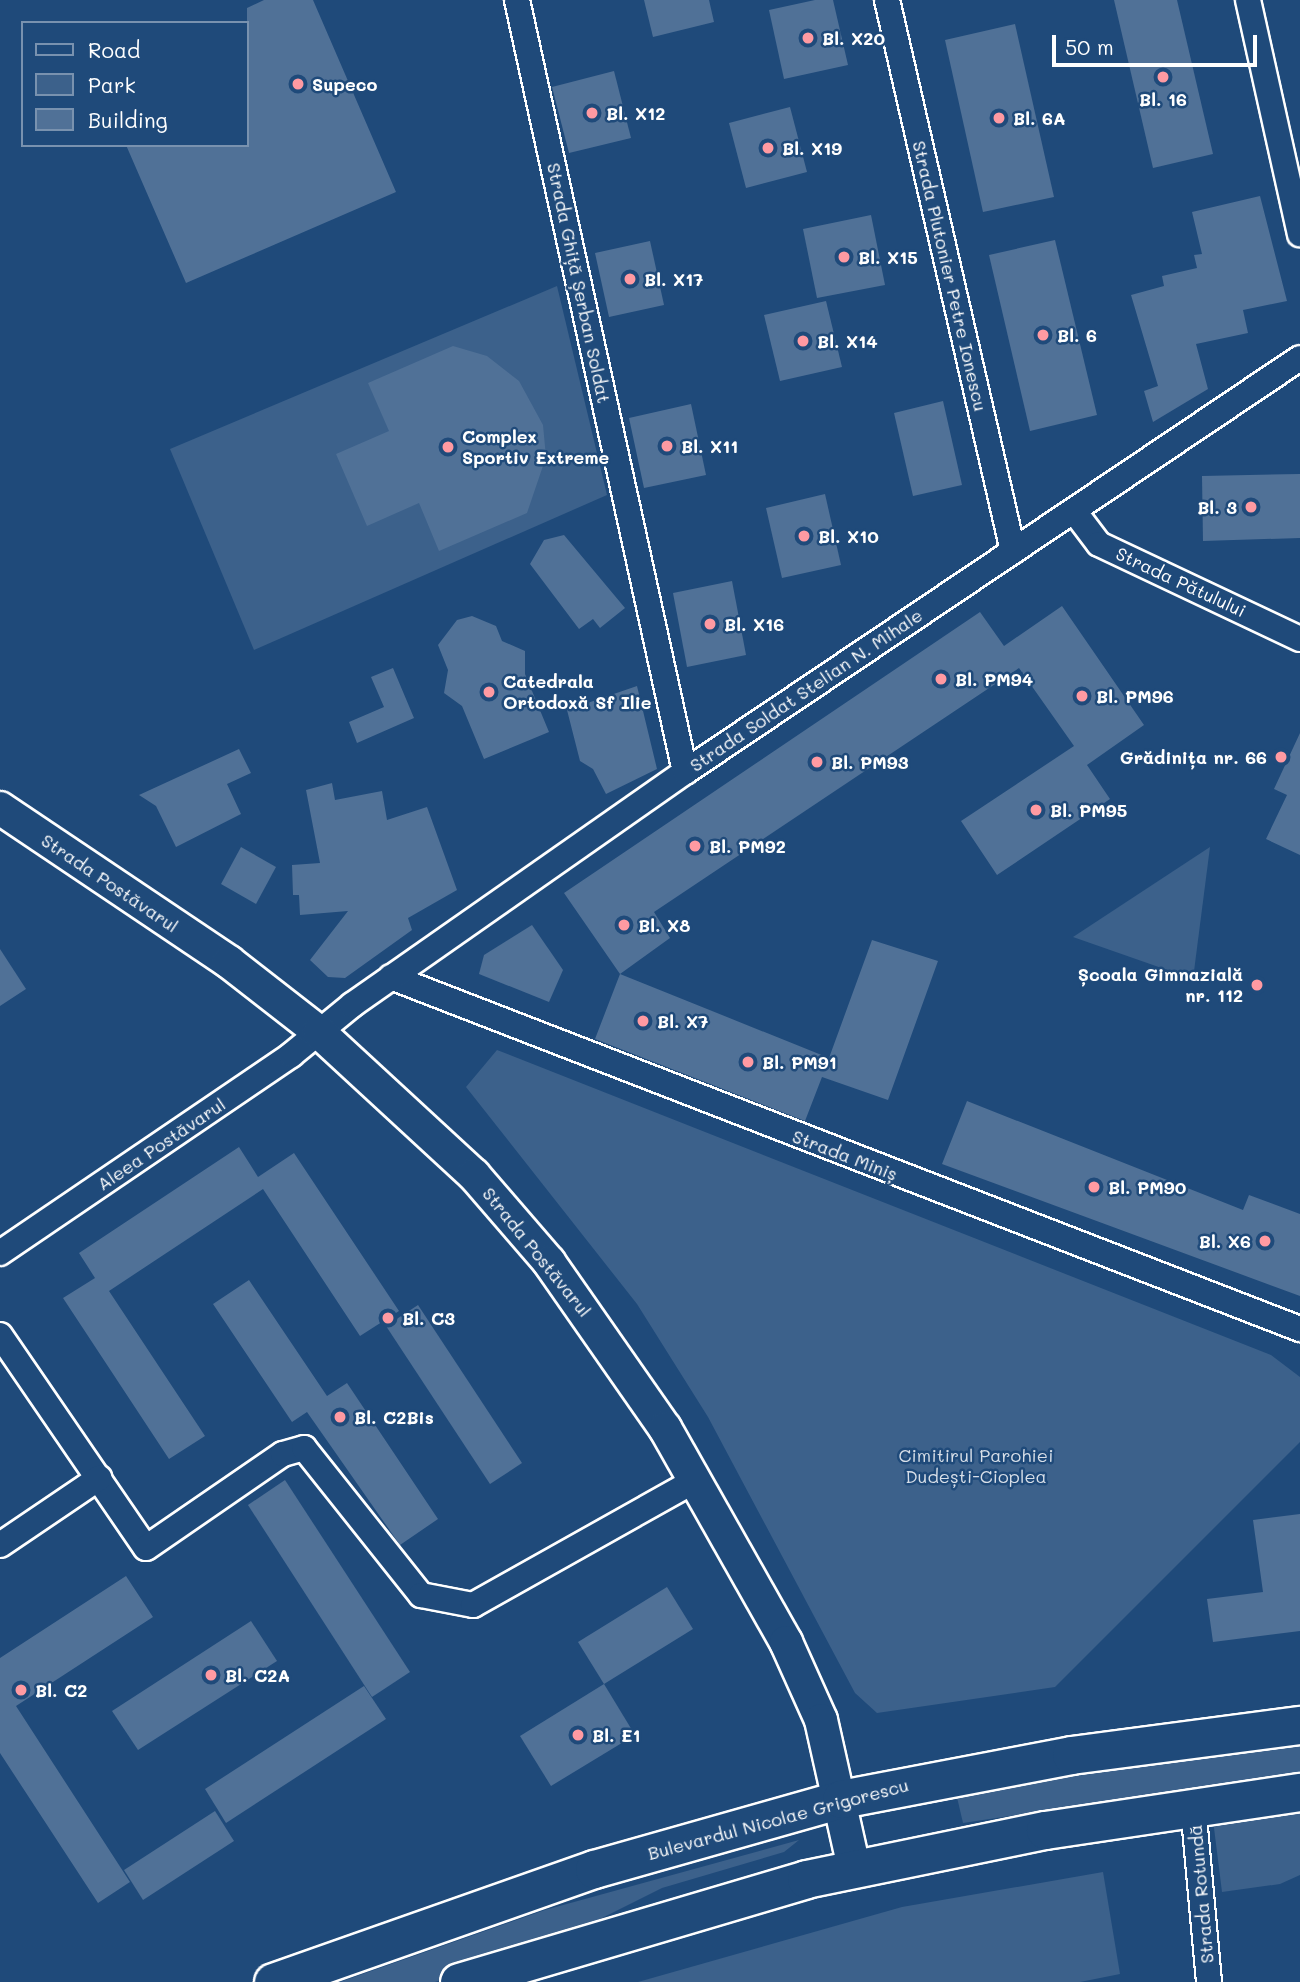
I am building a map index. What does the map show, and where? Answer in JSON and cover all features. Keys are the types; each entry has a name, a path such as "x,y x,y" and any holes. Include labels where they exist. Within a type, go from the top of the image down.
{"main road":[{"name":"Bulevardul Nicolae Grigorescu","path":"273,1982 594,1869 841,1799 1071,1755 1300,1725"},
{"path":"459,1982 613,1932 854,1868 1193,1806 1300,1792"}],"street":[{"name":"Strada Ghiță Șerban Soldat","path":"517,0 685,772"},
{"name":"Strada Plutonier Petre Ionescu","path":"887,0 1013,551"},
{"path":"1248,0 1300,234"},
{"name":"Strada Soldat Stelian N. Mihale","path":"319,1032 391,977 685,772 1300,358"},
{"name":"Strada Pătulului","path":"1074,511 1099,544 1300,639"},
{"name":"Strada Postăvarul","path":"0,808 229,962 319,1032 415,1116 512,1218 630,1373 696,1480 810,1690 841,1799 854,1868"},
{"name":"Strada Miniș","path":"391,977 1288,1330 1300,1329"},
{"name":"Aleea Postăvarul","path":"0,1253 319,1032"},
{"path":"0,1335 146,1548 283,1454 304,1448 421,1595 473,1605 696,1480"},
{"path":"0,1545 99,1478"},
{"name":"Strada Rotundă","path":"1193,1806 1209,1982"}],"green space":[{"path":"557,286 607,495 254,650 170,449"},
{"path":"1210,847 1193,979 1073,937"},
{"name":"Cimitirul Parohiei Dudești-Cioplea","path":"497,1050 1271,1355 1300,1377 1300,1442 1055,1687 877,1713 855,1693 708,1417 637,1304 466,1087"},
{"path":"1300,1737 1300,1773 963,1823 956,1793"},
{"path":"1300,1812 1300,1875 1280,1884 1222,1892 1213,1820"},
{"path":"799,1840 784,1852 662,1888 556,1941 435,1982 340,1982 545,1910"},
{"path":"1103,1872 1120,1974 1080,1982 638,1982 902,1907"}],"building":[{"name":"Supeco","path":"264,0 313,0 396,192 186,283 127,147 248,147 247,8"},
{"path":"644,0 709,0 714,22 653,37"},
{"name":"Bl. X20","path":"815,0 833,0 848,65 784,79 769,10"},
{"name":"Bl. 16","path":"1114,0 1177,0 1213,154 1153,168"},
{"name":"Bl. 6A","path":"1015,24 1054,197 983,212 945,40"},
{"name":"Bl. X12","path":"614,71 631,138 569,153 552,87"},
{"name":"Bl. X19","path":"790,107 807,172 746,188 729,123"},
{"path":"1260,196 1287,301 1243,310 1248,333 1196,344 1208,389 1153,422 1144,391 1158,386 1131,295 1164,286 1162,276 1197,268 1194,255 1202,254 1192,212"},
{"name":"Bl. X15","path":"871,215 885,285 817,298 803,229"},
{"name":"Bl. 6","path":"1055,240 1097,415 1030,431 989,255"},
{"name":"Bl. X17","path":"650,241 664,305 609,317 595,253"},
{"name":"Bl. X14","path":"826,301 842,367 780,381 764,315"},
{"name":"Complex Sportiv Extreme","path":"453,346 487,356 519,381 543,425 546,457 527,513 439,551 419,503 367,526 336,454 389,431 368,383"},
{"path":"943,401 962,485 913,496 894,413"},
{"name":"Bl. X11","path":"691,404 706,475 644,488 629,418"},
{"name":"Bl. 3","path":"1300,474 1300,538 1203,541 1202,476"},
{"name":"Bl. X10","path":"825,494 841,565 782,578 766,508"},
{"path":"564,535 625,608 600,628 593,619 579,629 530,564 544,540"},
{"name":"Bl. X16","path":"732,581 746,655 687,667 673,593"},
{"path":"1062,606 1144,725 1087,765 1110,799 997,875 961,821 1074,746 1019,668 654,912 670,938 620,974 564,893 980,612 1004,646"},
{"name":"Catedrala Ortodoxă Sf Ilie","path":"472,616 496,626 502,641 525,651 525,674 549,732 484,759 462,706 444,693 448,670 438,645 457,620"},
{"path":"393,668 414,718 357,743 349,722 384,707 371,677"},
{"path":"637,686 657,769 606,794 593,769 580,761 567,710"},
{"path":"1300,733 1300,855 1266,839 1287,795 1274,789"},
{"path":"239,749 251,773 227,784 241,814 176,847 156,806 139,795"},
{"path":"332,783 335,800 382,791 387,820 427,807 457,890 408,918 412,930 345,978 328,977 310,960 348,911 300,915 299,895 293,895 292,865 320,863 306,790"},
{"path":"241,847 276,867 256,904 221,884"},
{"path":"532,925 563,970 549,1002 479,974 484,955"},
{"path":"872,940 938,961 888,1100 822,1077 805,1121 595,1039 620,974 829,1058"},
{"path":"0,949 26,989 0,1006"},
{"name":"Bl. PM90","path":"967,1101 1243,1210 1249,1195 1300,1214 1300,1296 942,1164"},
{"name":"Bl. C3","path":"239,1147 258,1177 294,1153 399,1311 360,1336 263,1189 109,1291 205,1436 169,1459 63,1298 95,1278 79,1253"},
{"name":"Bl. C2Bis","path":"249,1280 327,1396 347,1383 438,1519 400,1545 307,1412 292,1422 213,1304"},
{"path":"418,1305 522,1463 490,1484 386,1326"},
{"path":"285,1480 410,1672 372,1697 248,1505"},
{"path":"1300,1514 1300,1631 1213,1642 1207,1599 1263,1592 1253,1520"},
{"path":"126,1576 153,1617 16,1706 130,1882 98,1903 0,1753 0,1658"},
{"name":"Bl. E1","path":"667,1587 693,1629 604,1684 578,1642"},
{"name":"Bl. C2A","path":"251,1621 277,1661 138,1750 112,1711"},
{"name":"Bl. E1","path":"604,1684 635,1735 551,1786 520,1736"},
{"path":"364,1686 386,1719 226,1823 205,1789"},
{"path":"215,1811 234,1841 143,1900 124,1870"}],"place":[{"name":"Bl. X20","path":"808,38"},
{"name":"Bl. 16","path":"1163,77"},
{"name":"Supeco","path":"298,84"},
{"name":"Bl. X12","path":"592,113"},
{"name":"Bl. 6A","path":"999,118"},
{"name":"Bl. X19","path":"768,148"},
{"name":"Bl. X15","path":"844,257"},
{"name":"Bl. X17","path":"630,279"},
{"name":"Bl. 6","path":"1043,335"},
{"name":"Bl. X14","path":"803,341"},
{"name":"Bl. X11","path":"667,446"},
{"name":"Complex Sportiv Extreme","path":"448,447"},
{"name":"Bl. 3","path":"1251,507"},
{"name":"Bl. X10","path":"804,536"},
{"name":"Bl. X16","path":"710,624"},
{"name":"Bl. PM94","path":"941,679"},
{"name":"Catedrala Ortodoxă Sf Ilie","path":"489,692"},
{"name":"Bl. PM96","path":"1082,696"},
{"name":"Grădinița nr. 66","path":"1281,757"},
{"name":"Bl. PM93","path":"817,762"},
{"name":"Bl. PM95","path":"1036,810"},
{"name":"Bl. PM92","path":"695,846"},
{"name":"Bl. X8","path":"624,925"},
{"name":"Școala Gimnazială nr. 112","path":"1257,985"},
{"name":"Bl. X7","path":"643,1021"},
{"name":"Bl. PM91","path":"748,1062"},
{"name":"Bl. PM90","path":"1094,1187"},
{"name":"Bl. X6","path":"1265,1241"},
{"name":"Bl. C3","path":"388,1318"},
{"name":"Bl. C2Bis","path":"340,1417"},
{"name":"Bl. C2A","path":"211,1675"},
{"name":"Bl. C2","path":"21,1690"},
{"name":"Bl. E1","path":"578,1735"}]}
